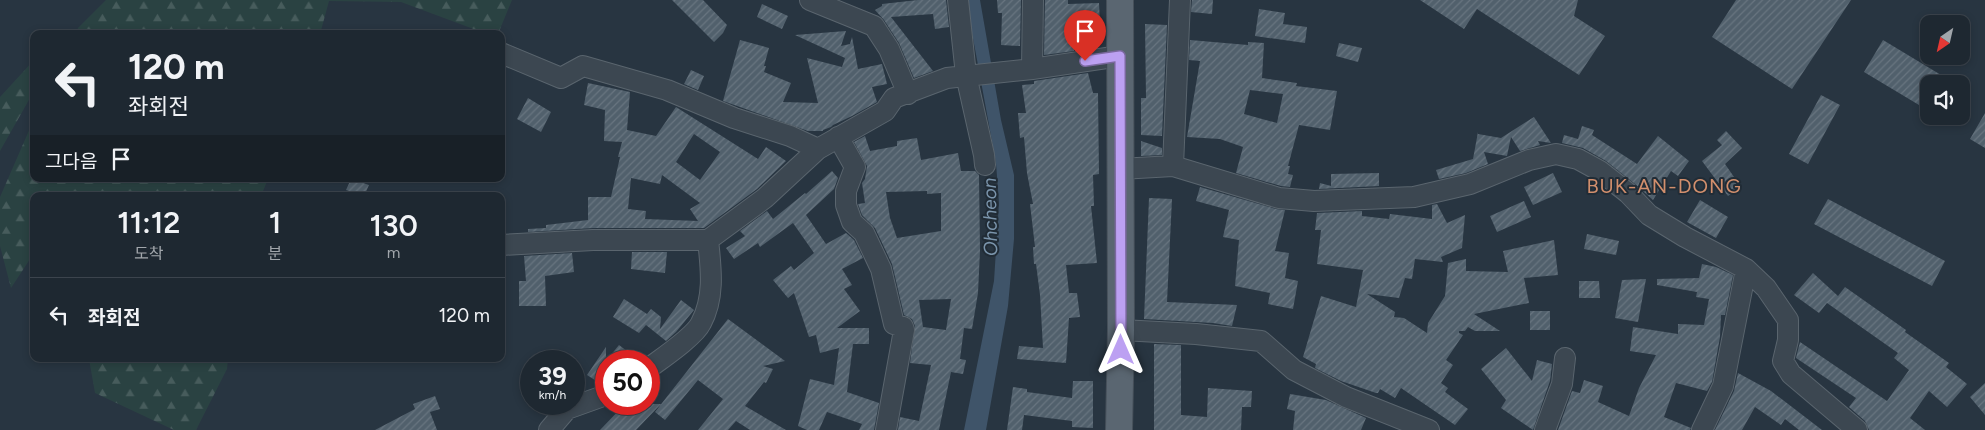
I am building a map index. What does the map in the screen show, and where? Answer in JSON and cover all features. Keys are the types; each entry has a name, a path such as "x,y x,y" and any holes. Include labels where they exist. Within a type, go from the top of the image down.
{"main road":[{"path":"1119,430 1121,330 1120,0"}],"street":[{"path":"810,0 874,26 889,49 908,94"},
{"path":"958,0 966,75 985,165"},
{"path":"1032,69 1033,0"},
{"path":"1173,166 1180,0"},
{"path":"505,55 562,78 583,66 667,90 734,118 790,136 818,149"},
{"path":"505,246 593,240 708,240 765,198 818,149 885,111 894,98 947,78 1032,69 1120,56"},
{"path":"838,137 855,167 846,191 846,205 852,222 864,233 881,269 894,324 903,327 904,330 886,430"},
{"path":"1120,168 1173,166 1280,198 1314,201 1414,197 1470,184 1528,160 1556,154 1578,159 1600,171 1628,193 1649,215 1746,270 1766,288 1788,320 1788,340 1783,361 1791,374 1858,430"},
{"path":"660,360 672,352 701,325 710,298 708,240"},
{"path":"1702,430 1723,386 1746,270"},
{"path":"1121,330 1196,334 1261,341 1294,370 1346,397 1428,430"},
{"path":"1545,430 1562,384 1565,358"},
{"path":"550,430 568,409 595,398"}],"green space":[{"path":"106,0 512,0 500,30 476,30 401,2 329,1 321,30 77,30"},
{"path":"30,64 30,98 0,151 0,97"},
{"path":"30,128 30,182 267,182 263,192 30,192 30,259 11,288 0,246 0,197"},
{"path":"90,362 228,362 227,369 196,430 174,430 95,393"}],"water":[{"path":"966,0 980,0 1001,120 1014,175 1014,239 1008,306 986,430 964,430 994,281 999,203 996,163"}],"building":[{"path":"672,0 703,0 727,25 723,33 714,42"},
{"path":"918,0 946,0 949,27 935,29 933,14 891,17 933,71 914,78 899,43 875,10 882,6 882,4"},
{"path":"997,0 1021,0 1020,46 1001,45 1002,13 998,13"},
{"path":"1045,0 1068,0 1068,4 1099,3 1101,44 1074,45 1074,51 1044,55"},
{"path":"1192,0 1213,0 1212,14 1191,12"},
{"path":"1420,0 1578,0 1574,16 1605,36 1579,75 1477,9 1464,29"},
{"path":"1736,0 1851,0 1792,89 1712,37"},
{"path":"762,4 788,16 782,29 757,17"},
{"path":"1259,9 1285,13 1283,24 1307,27 1305,43 1255,36"},
{"path":"1145,24 1167,25 1162,136 1141,135 1141,98 1146,98"},
{"path":"846,31 841,46 850,44 852,37 858,69 882,64 887,84 872,87 877,102 823,131 808,131 723,101 740,40 769,48 764,72 791,83 783,102 818,103 807,58 842,67 845,58 795,35"},
{"path":"1190,40 1248,45 1248,42 1264,43 1262,78 1297,83 1296,86 1337,91 1330,130 1299,125 1288,166 1290,166 1288,174 1293,175 1290,187 1236,173 1243,147 1220,139 1187,137 1200,61 1189,60","holes":["1250,90 1283,94 1277,123 1244,114"]},
{"path":"1883,40 1920,62 1920,65 1924,65 1941,75 1920,75 1920,106 1864,72"},
{"path":"1339,43 1362,48 1358,62 1336,56"},
{"path":"691,70 704,76 698,90 684,84"},
{"path":"1088,73 1093,93 1098,93 1099,174 1093,175 1094,206 1091,206 1097,263 1066,265 1069,293 1077,293 1080,317 1069,318 1066,363 1017,359 1019,346 1043,348 1040,295 1036,264 1034,264 1033,247 1035,247 1030,204 1033,204 1027,173 1024,137 1020,138 1018,113 1026,113 1022,85 1034,84 1034,81"},
{"path":"588,83 630,92 627,130 656,136 676,107 758,159 766,147 786,161 757,189 704,228 593,228 528,232 528,229 546,228 546,225 588,220 588,197 611,197 622,142 604,141 605,110 584,105","holes":["694,134 720,152 700,180 676,162","662,175 700,203 690,209 698,221 645,219 646,211 628,209 631,178 660,184"]},
{"path":"1821,95 1840,105 1808,164 1789,154"},
{"path":"528,98 551,112 541,132 517,119"},
{"path":"1985,113 1985,148 1970,139"},
{"path":"1534,117 1551,143 1538,141 1540,145 1520,151 1511,137 1507,156 1484,152 1488,164 1466,173 1439,179 1436,170 1473,159 1478,132 1478,134 1501,138"},
{"path":"1582,126 1594,130 1592,135 1637,164 1658,136 1689,161 1678,176 1671,171 1653,200 1606,161 1583,148 1562,143 1564,135 1578,139"},
{"path":"1726,131 1742,148 1725,164 1741,187 1728,196 1702,161 1722,145 1717,140"},
{"path":"865,136 870,151 897,146 897,141 917,138 921,160 958,153 961,171 975,171 979,175 980,251 978,293 972,329 964,328 960,359 966,360 963,374 951,372 939,430 898,430 900,417 919,421 931,365 910,363 915,326 912,319 904,315 892,264 875,228 862,215 858,204 865,203 862,183 865,179 867,166 854,142","holes":["927,191 927,194 941,193 941,231 897,238 890,218 886,192","951,299 946,330 923,327 919,300"]},
{"path":"1141,141 1162,148 1162,155 1141,156"},
{"path":"832,171 838,178 834,189 806,215 826,244 846,233 854,240 863,258 842,269 852,285 844,289 860,311 837,328 869,328 869,344 853,344 847,392 879,403 874,430 859,430 862,424 827,412 819,430 807,430 798,426 810,379 834,385 839,348 820,353 816,335 809,337 794,293 788,298 773,280 791,266 794,270 814,253 793,223 760,247 758,243 734,259 726,248 745,236 740,231 767,211 773,219"},
{"path":"1379,173 1379,186 1319,189 1320,183 1331,186 1331,174"},
{"path":"1553,173 1562,192 1533,205 1524,187"},
{"path":"350,182 360,182 369,185 366,192 346,190"},
{"path":"1200,187 1285,210 1275,251 1289,253 1285,278 1298,281 1293,309 1268,304 1270,293 1235,286 1239,240 1223,237 1229,210 1196,201"},
{"path":"1149,198 1172,199 1167,302 1237,305 1232,326 1144,319"},
{"path":"1828,199 1945,261 1932,286 1814,224"},
{"path":"1700,200 1728,217 1716,238 1687,222"},
{"path":"1524,201 1531,217 1497,232 1490,216"},
{"path":"1437,204 1447,223 1465,215 1462,248 1441,257 1443,262 1415,259 1412,279 1405,278 1399,298 1367,294 1395,312 1394,317 1404,318 1427,333 1428,323 1445,296 1448,263 1466,259 1466,271 1508,272 1503,251 1554,240 1558,275 1524,278 1529,303 1474,314 1500,331 1475,331 1468,327 1465,331 1459,331 1463,335 1446,360 1453,365 1441,383 1448,388 1445,392 1468,409 1455,425 1401,388 1395,398 1380,389 1376,393 1341,381 1315,368 1316,364 1303,357 1321,296 1356,307 1363,270 1317,264 1321,230 1315,230 1317,213 1362,211 1362,216 1389,219 1390,214 1432,219 1432,205"},
{"path":"1587,234 1619,241 1616,255 1584,249"},
{"path":"632,252 667,252 665,273 631,269"},
{"path":"572,253 574,272 545,276 546,306 519,306 519,281 526,281 524,256"},
{"path":"1702,264 1716,267 1733,275 1725,315 1721,315 1720,337 1712,382 1707,391 1676,383 1664,417 1691,428 1690,430 1558,430 1572,391 1580,393 1584,380 1603,386 1598,402 1629,416 1639,388 1656,355 1630,351 1633,327 1678,334 1678,324 1704,325 1709,299 1696,297 1697,292 1657,285 1657,279 1699,278"},
{"path":"1813,273 1838,296 1845,287 1906,330 1905,332 1949,363 1946,367 1967,384 1947,407 1929,391 1910,418 1925,430 1869,430 1865,421 1849,407 1856,398 1796,358 1800,342 1887,401 1909,370 1894,358 1898,353 1827,303 1819,313 1794,295"},
{"path":"1646,279 1638,322 1615,318 1622,280"},
{"path":"1579,281 1599,281 1600,298 1579,298"},
{"path":"624,299 647,314 651,309 661,317 660,329 681,300 694,310 666,341 646,325 639,333 613,317"},
{"path":"1530,311 1550,311 1550,330 1530,330"},
{"path":"728,319 785,361 763,366 773,369 766,383 764,382 745,406 786,430 750,430 736,421 728,430 698,430 723,399 698,380 665,420 659,415 660,406"},
{"path":"1154,344 1181,345 1181,415 1207,417 1208,388 1252,391 1251,407 1242,407 1241,430 1154,430"},
{"path":"619,345 626,350 615,350"},
{"path":"1506,348 1532,381 1537,360 1552,364 1550,381 1533,430 1501,408 1506,400 1481,369"},
{"path":"595,363 595,380 587,375"},
{"path":"1738,373 1771,391 1822,430 1799,430 1785,419 1781,425 1755,407 1742,430 1715,430 1734,391"},
{"path":"1073,381 1093,381 1093,428 1072,427 1072,421 1024,415 1022,430 1007,430 1013,387 1027,389 1027,392 1072,398"},
{"path":"1985,383 1985,415 1970,397"},
{"path":"1290,394 1326,400 1366,418 1361,430 1293,430 1295,411 1287,409"},
{"path":"435,396 440,409 430,412 437,430 375,430 415,409 413,404"},
{"path":"614,415 650,415 636,430 600,430"}],"district":[{"name":"BUK-AN-DONG","path":"1664,186"}],"route":[{"path":"1085,61 1120,56 1121,350"}],"water label":[{"name":"Ohcheon","path":"990,217"}]}
